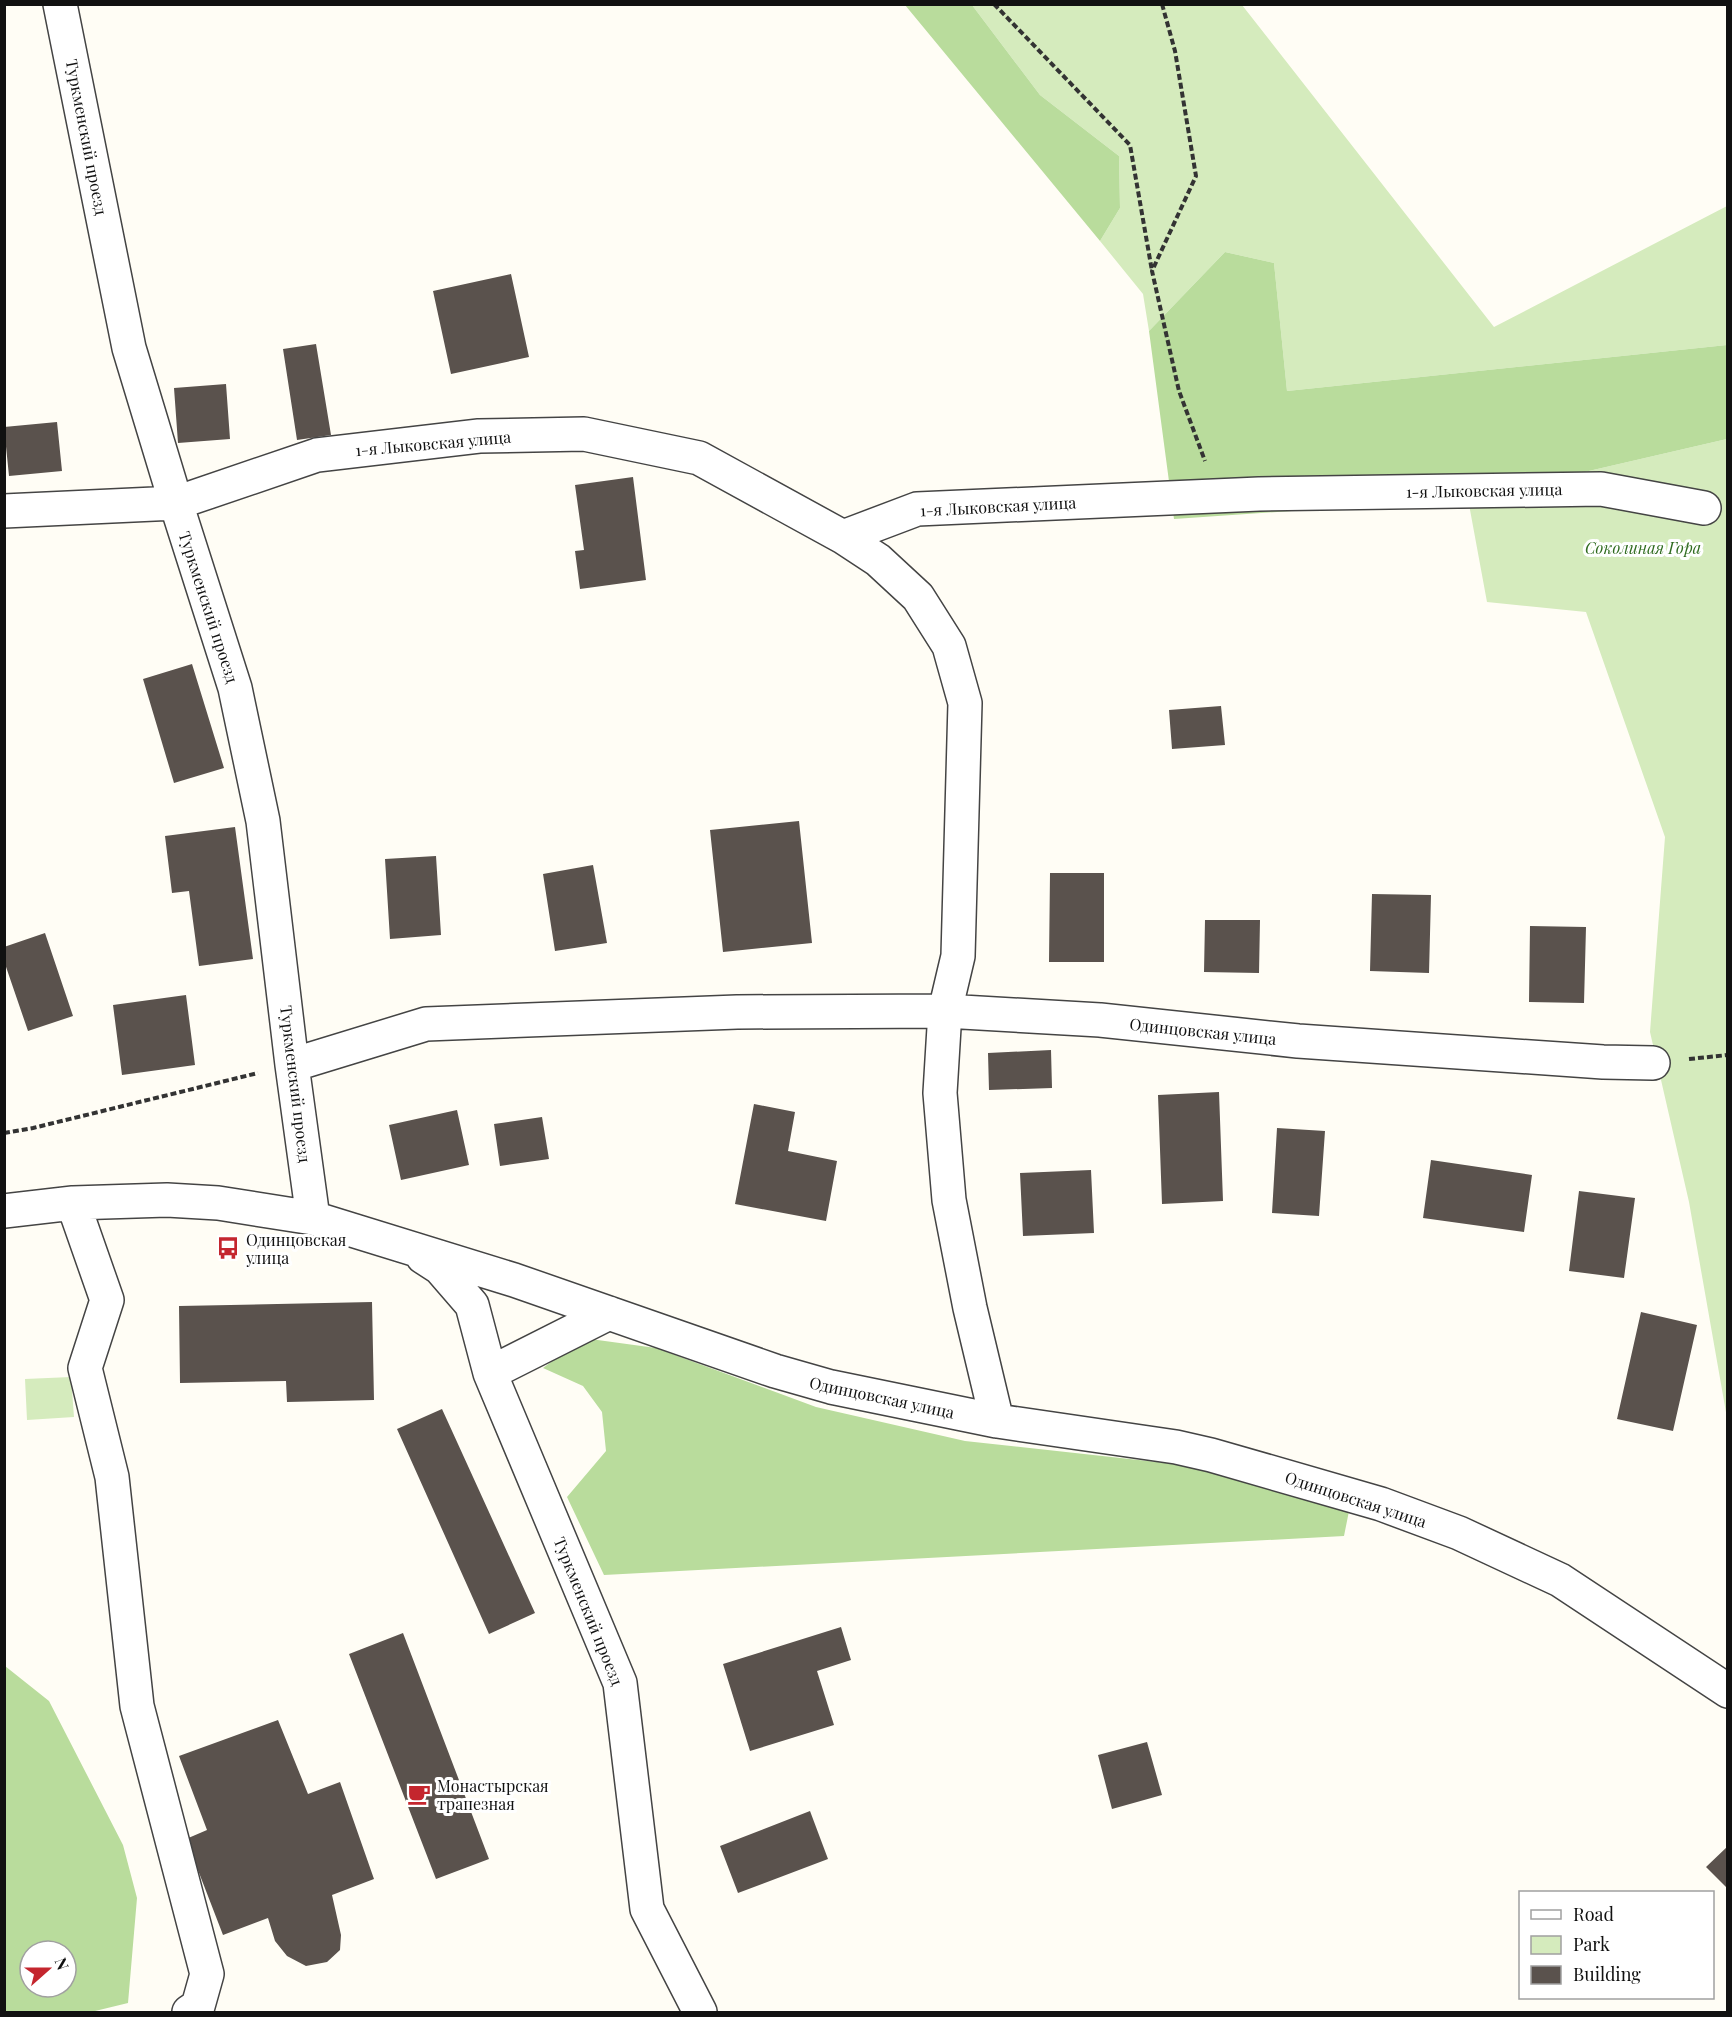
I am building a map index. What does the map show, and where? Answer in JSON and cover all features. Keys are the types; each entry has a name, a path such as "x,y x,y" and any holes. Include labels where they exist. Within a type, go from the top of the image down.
{"street":[{"name":"Туркменский проезд","path":"60,4 129,348 176,504 236,688 263,821 292,1065 314,1218"},
{"name":"1-я Лыковская улица","path":"4,511 176,504 317,455 479,436 584,434 699,458 843,537 917,509 1219,495 1601,489 1704,508"},
{"path":"843,537 879,560 918,597 949,646 965,703 958,956 945,1011 940,1093 949,1200 970,1308 997,1421"},
{"name":"Одинцовская улица","path":"292,1065 426,1024 738,1012 945,1011 1100,1020 1298,1041 1603,1062 1653,1063"},
{"name":"Одинцовская улица","path":"4,1211 73,1203 167,1200 219,1203 314,1218 402,1244 831,1388 997,1421 1176,1447 1211,1455 1381,1504 1459,1533 1560,1580 1728,1691"},
{"path":"73,1203 106,1300 85,1368 112,1477 137,1706 207,1974 198,2006 189,2013"},
{"name":"Туркменский проезд","path":"402,1244 440,1268 472,1305 490,1373 620,1683 647,1909 700,2013"},
{"path":"490,1373 609,1313"}],"path":[{"path":"994,4 1130,145 1152,271 1179,391 1219,495"},
{"path":"1152,271 1196,176 1176,51 1162,4"},
{"path":"4,1133 292,1065"}],"green space":[{"path":"905,5 972,5 1040,95 1119,156 1120,208 1100,241"},
{"path":"972,5 1242,5 1494,327 1727,206 1727,345 1287,391 1274,263 1225,252 1149,331 1143,294 1100,241 1120,208 1119,156 1040,95"},
{"path":"1225,252 1274,263 1287,391 1727,345 1727,439 1468,499 1174,519 1149,331"},
{"name":"Соколиная Гора","path":"1727,439 1727,1418 1689,1202 1650,1032 1665,837 1586,612 1487,602 1468,499"},
{"path":"583,1338 656,1348 816,1407 965,1441 1184,1465 1349,1511 1344,1536 604,1575 567,1497 606,1451 602,1412 583,1386 543,1368"},
{"path":"71,1377 74,1417 27,1420 25,1379"},
{"path":"5,1666 49,1701 123,1845 137,1898 128,2003 91,2012 5,2012"}],"building":[{"path":"511,274 529,357 451,374 433,291"},
{"path":"316,344 331,435 297,440 283,349"},
{"path":"226,384 230,439 178,443 174,388"},
{"path":"57,422 62,471 9,476 4,427"},
{"path":"633,477 646,580 580,589 575,551 584,550 575,485"},
{"path":"192,664 224,768 174,783 143,679"},
{"path":"1221,706 1225,745 1172,749 1169,710"},
{"path":"799,821 812,943 723,952 710,830"},
{"path":"235,827 253,959 199,966 189,891 172,893 165,836"},
{"path":"436,856 441,935 390,939 385,859"},
{"path":"593,865 607,943 555,951 543,874"},
{"path":"1050,873 1104,873 1104,962 1049,962"},
{"path":"1372,894 1431,895 1429,973 1370,971"},
{"path":"1205,920 1260,920 1259,973 1204,972"},
{"path":"1530,926 1586,927 1584,1003 1529,1002"},
{"path":"45,933 73,1016 28,1031 4,961 4,947"},
{"path":"186,995 195,1065 122,1075 113,1005"},
{"path":"1051,1050 1052,1088 989,1090 988,1053"},
{"path":"1219,1092 1223,1201 1162,1204 1158,1095"},
{"path":"754,1104 795,1112 788,1151 837,1161 826,1221 735,1204"},
{"path":"457,1110 469,1165 401,1180 389,1125"},
{"path":"542,1117 549,1159 500,1166 494,1124"},
{"path":"1277,1128 1325,1131 1319,1216 1272,1213"},
{"path":"1431,1160 1532,1175 1524,1232 1423,1218"},
{"path":"1091,1170 1094,1233 1023,1236 1020,1173"},
{"path":"1579,1191 1635,1198 1624,1278 1569,1271"},
{"path":"372,1302 374,1400 287,1402 286,1381 180,1383 179,1306"},
{"path":"1641,1312 1697,1325 1673,1431 1617,1419"},
{"path":"442,1409 535,1613 489,1634 397,1429"},
{"path":"841,1627 851,1660 817,1671 834,1725 750,1751 723,1664"},
{"path":"403,1633 489,1859 436,1879 349,1654"},
{"path":"278,1720 308,1794 340,1782 374,1879 332,1895 341,1935 340,1950 327,1962 306,1966 287,1956 275,1941 268,1918 223,1935 186,1839 207,1830 179,1756"},
{"path":"1147,1742 1162,1795 1112,1809 1098,1755"},
{"path":"810,1811 828,1859 738,1893 720,1846"},
{"path":"1728,1846 1728,1889 1706,1867"}],"place":[{"name":"Одинцовская улица","path":"228,1248"},
{"name":"Монастырская трапезная","path":"419,1794"}]}
